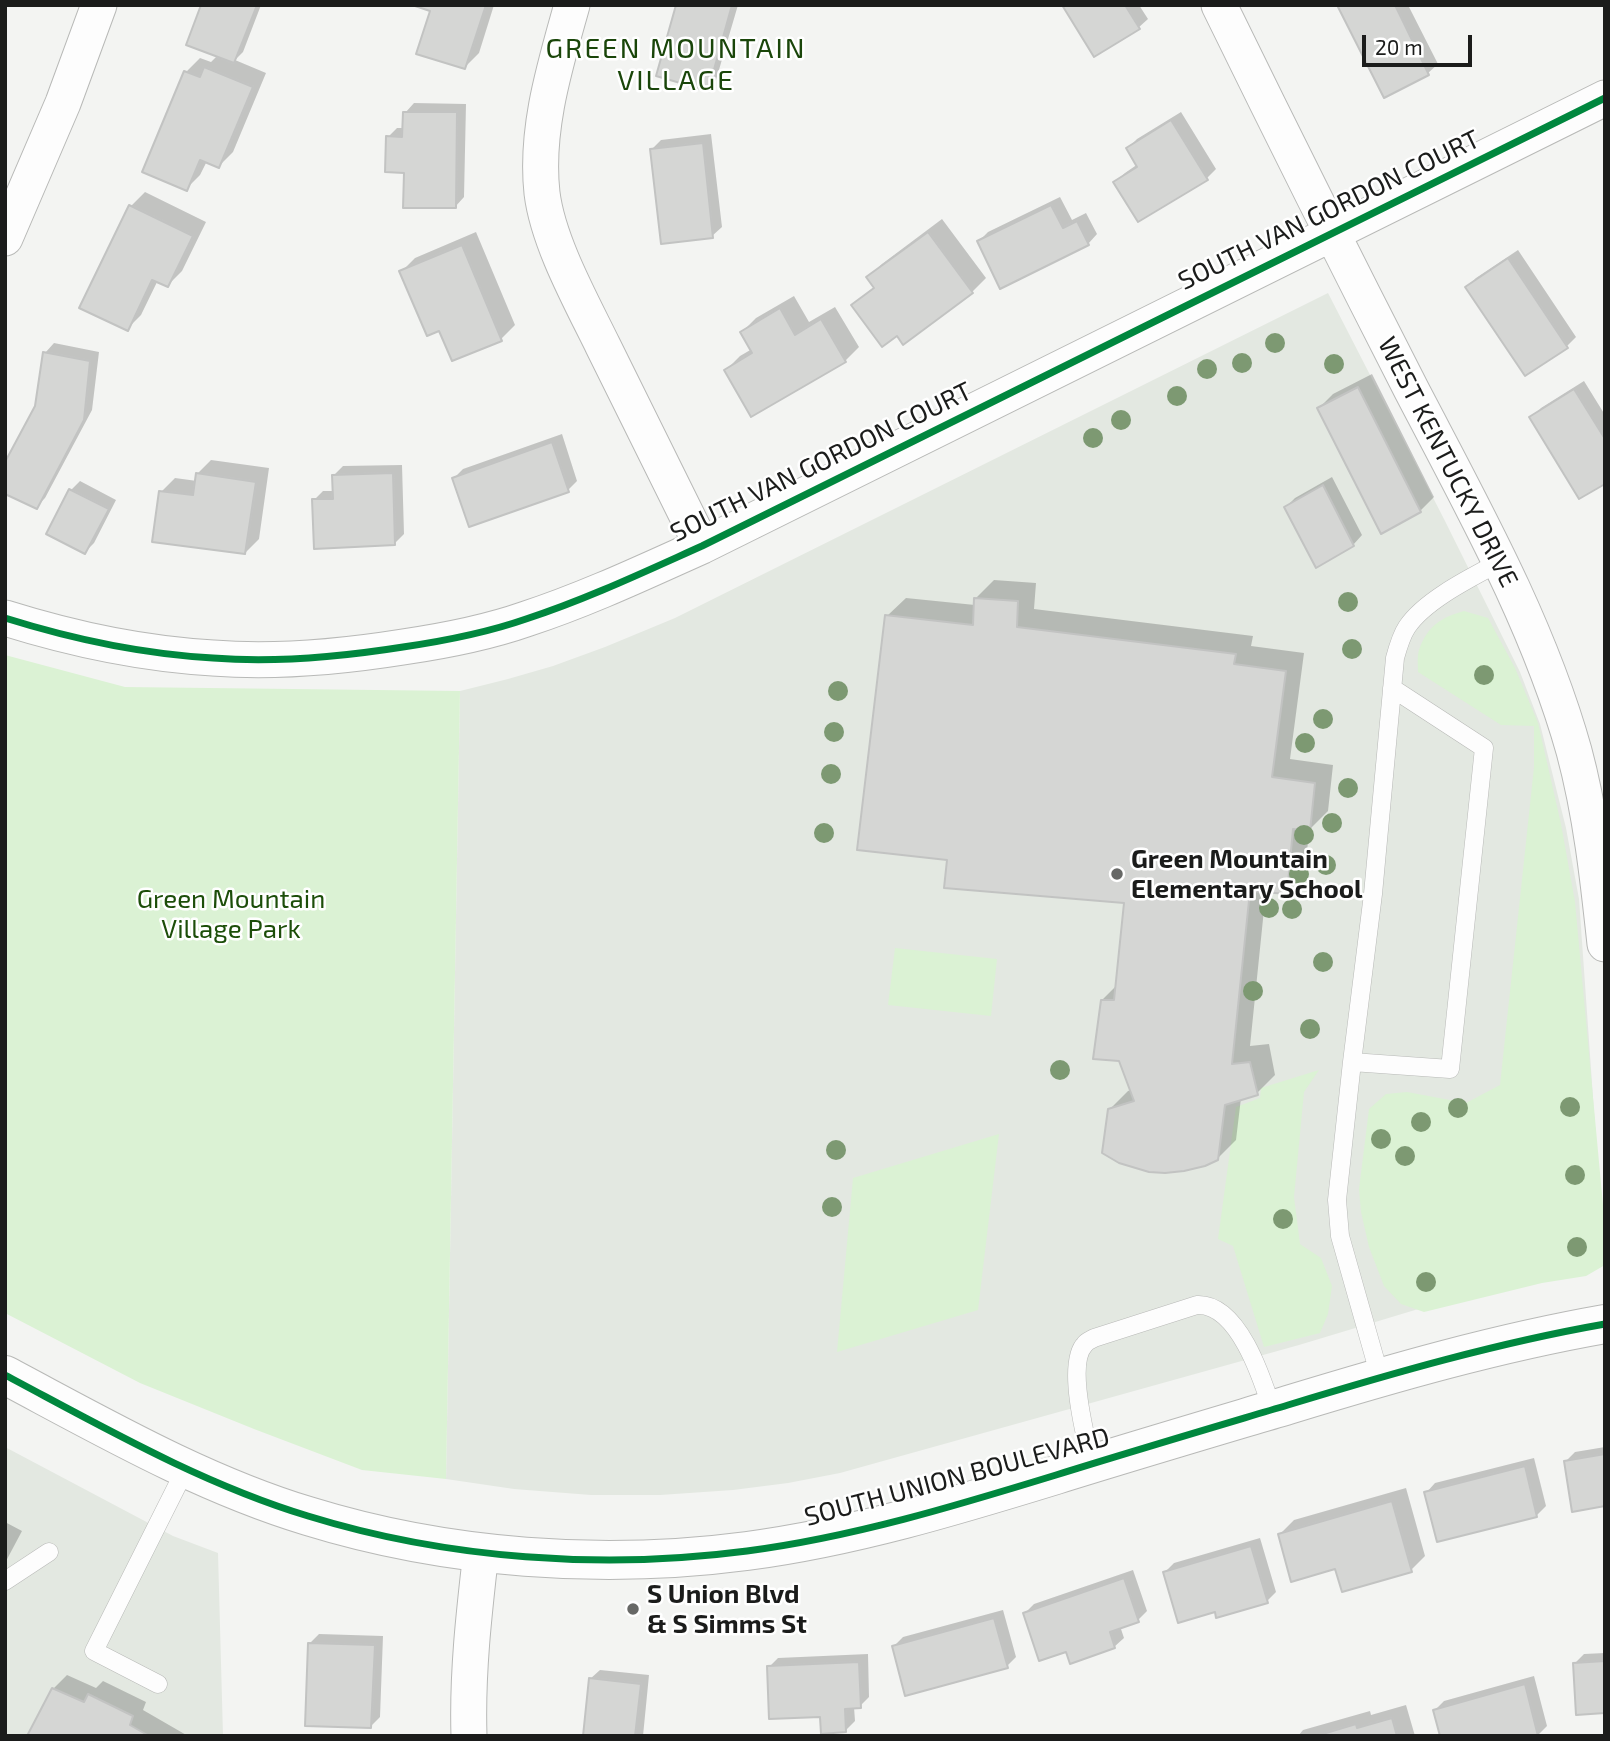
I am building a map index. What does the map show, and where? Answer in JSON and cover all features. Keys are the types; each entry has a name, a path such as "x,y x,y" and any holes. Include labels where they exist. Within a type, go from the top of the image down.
{"main road":[{"name":"SOUTH UNION BOULEVARD","path":"5,1375 186,1468 243,1493 313,1518 381,1536 481,1552 523,1557 648,1560 751,1551 875,1526 947,1508 1380,1377 1496,1347 1605,1324"}],"street":[{"path":"5,238 63,103 99,5"},
{"path":"572,5 554,71 544,122 542,195 550,228 571,281 702,546"},
{"name":"WEST KENTUCKY DRIVE","path":"1219,5 1331,233 1500,562 1555,692 1574,751 1587,805 1605,944"},
{"name":"SOUTH VAN GORDON COURT","path":"5,618 89,641 214,659 285,659 362,653 452,640 525,620 597,593 702,546 1605,98"},
{"path":"469,1736 470,1662 481,1552"}],"lane":[{"path":"1380,1377 1340,1236 1337,1200 1373,894 1395,658 1406,628 1416,616 1431,603 1500,562"},
{"path":"1352,1062 1450,1069 1484,748 1392,688"},
{"path":"1092,1464 1082,1427 1077,1380 1083,1345 1094,1338 1197,1305 1206,1305 1236,1327 1262,1376 1272,1409"},
{"path":"158,1684 94,1651 186,1468"},
{"path":"5,1581 49,1552"}],"shaded area":[{"path":"1328,293 1520,672 1540,724 1566,828 1579,899 1604,1253 1299,1345 840,1473 733,1490 660,1495 591,1495 514,1489 446,1479 460,691 553,666 675,618"},
{"path":"5,1447 173,1536 218,1553 223,1736 5,1736"}],"green space":[{"path":"1464,611 1488,618 1515,668 1538,723 1561,824 1575,902 1605,1227 1605,1265 1586,1276 1542,1283 1424,1312 1401,1304 1384,1286 1369,1247 1359,1189 1369,1109 1386,1094 1407,1092 1466,1103 1500,1085 1534,767 1534,726 1501,725 1418,672 1418,652 1426,635 1442,620"},
{"name":"Green Mountain Village Park","path":"5,655 125,687 460,691 446,1479 362,1470 140,1383 5,1313"},
{"path":"895,948 997,959 991,1016 888,1005"},
{"path":"1319,1070 1304,1092 1294,1197 1300,1244 1321,1258 1332,1286 1328,1314 1320,1333 1264,1347 1233,1246 1218,1239 1236,1107 1260,1098 1261,1088"},
{"path":"999,1134 978,1310 837,1352 853,1178"}],"building":[{"path":"201,5 257,5 234,63 186,45"},
{"path":"412,5 486,5 465,69 416,54 430,11"},
{"path":"676,5 732,5 708,91 656,76"},
{"path":"1062,5 1125,5 1140,29 1094,57"},
{"path":"1337,5 1395,5 1429,75 1384,98"},
{"path":"204,67 253,87 219,168 200,160 187,191 142,172 184,71 200,77"},
{"path":"403,112 457,112 456,208 403,208 404,173 385,172 386,136 402,137"},
{"path":"1171,120 1208,180 1138,222 1113,182 1137,167 1126,148"},
{"path":"703,143 713,238 661,244 650,149"},
{"path":"129,205 193,236 168,287 152,280 128,331 79,308"},
{"path":"1051,205 1063,228 1077,221 1089,245 1000,289 977,241"},
{"path":"928,232 973,293 903,345 897,336 882,347 851,305 874,288 866,277"},
{"path":"462,245 502,341 452,361 439,331 427,336 399,271"},
{"path":"1508,258 1568,348 1525,376 1465,287"},
{"path":"780,308 795,335 821,319 846,362 751,417 724,370 752,353 740,332"},
{"path":"43,352 90,361 84,420 37,509 5,494 5,462 35,406"},
{"path":"1358,387 1421,512 1381,534 1317,408"},
{"path":"1574,389 1605,439 1605,484 1579,499 1529,417"},
{"path":"552,442 569,492 469,527 452,478"},
{"path":"196,473 256,482 245,554 152,542 159,491 193,495"},
{"path":"393,473 395,545 314,549 312,499 333,499 332,475"},
{"path":"1323,485 1354,546 1316,568 1284,507"},
{"path":"69,489 109,509 85,554 46,534"},
{"name":"Green Mountain Elementary School","path":"974,598 1018,601 1017,627 1236,654 1234,664 1286,671 1272,777 1315,783 1310,831 1293,829 1287,894 1250,891 1232,1064 1250,1062 1258,1095 1225,1105 1218,1160 1205,1166 1184,1171 1149,1172 1119,1163 1102,1153 1108,1109 1134,1101 1119,1061 1093,1059 1101,1000 1114,1000 1124,903 944,888 947,860 857,850 885,615 973,625"},
{"path":"1605,1454 1605,1506 1572,1512 1564,1461"},
{"path":"1525,1466 1537,1517 1437,1542 1424,1492"},
{"path":"1392,1501 1412,1572 1342,1592 1335,1569 1291,1582 1278,1534"},
{"path":"1251,1546 1268,1603 1216,1618 1215,1612 1178,1623 1163,1572"},
{"path":"1124,1578 1139,1622 1110,1632 1115,1648 1070,1664 1066,1652 1039,1661 1023,1613"},
{"path":"994,1618 1008,1668 905,1696 892,1646"},
{"path":"308,1643 375,1645 371,1728 305,1726"},
{"path":"1605,1661 1605,1713 1576,1715 1573,1663"},
{"path":"859,1662 861,1708 845,1709 846,1732 821,1734 820,1717 769,1719 767,1666"},
{"path":"589,1678 641,1684 635,1736 583,1736"},
{"path":"1525,1684 1538,1736 1440,1736 1433,1710"},
{"path":"52,1688 84,1702 88,1694 133,1716 130,1725 149,1736 27,1736"},
{"path":"1392,1718 1397,1736 1316,1736 1356,1724 1357,1728"}],"cycle path":[{"path":"5,618 56,633 134,649 186,656 260,660 379,651 449,639 511,624 593,594 702,546 1605,98"},
{"path":"5,1375 191,1471 308,1516 361,1531 470,1551 581,1560 637,1560 747,1551 865,1529 980,1498 1406,1370 1525,1340 1605,1324"}],"place":[{"name":"Green Mountain Elementary School","path":"1117,874"},
{"name":"S Union Blvd & S Simms St","path":"633,1609"}],"district":[{"name":"GREEN MOUNTAIN VILLAGE","path":"676,65"}]}
